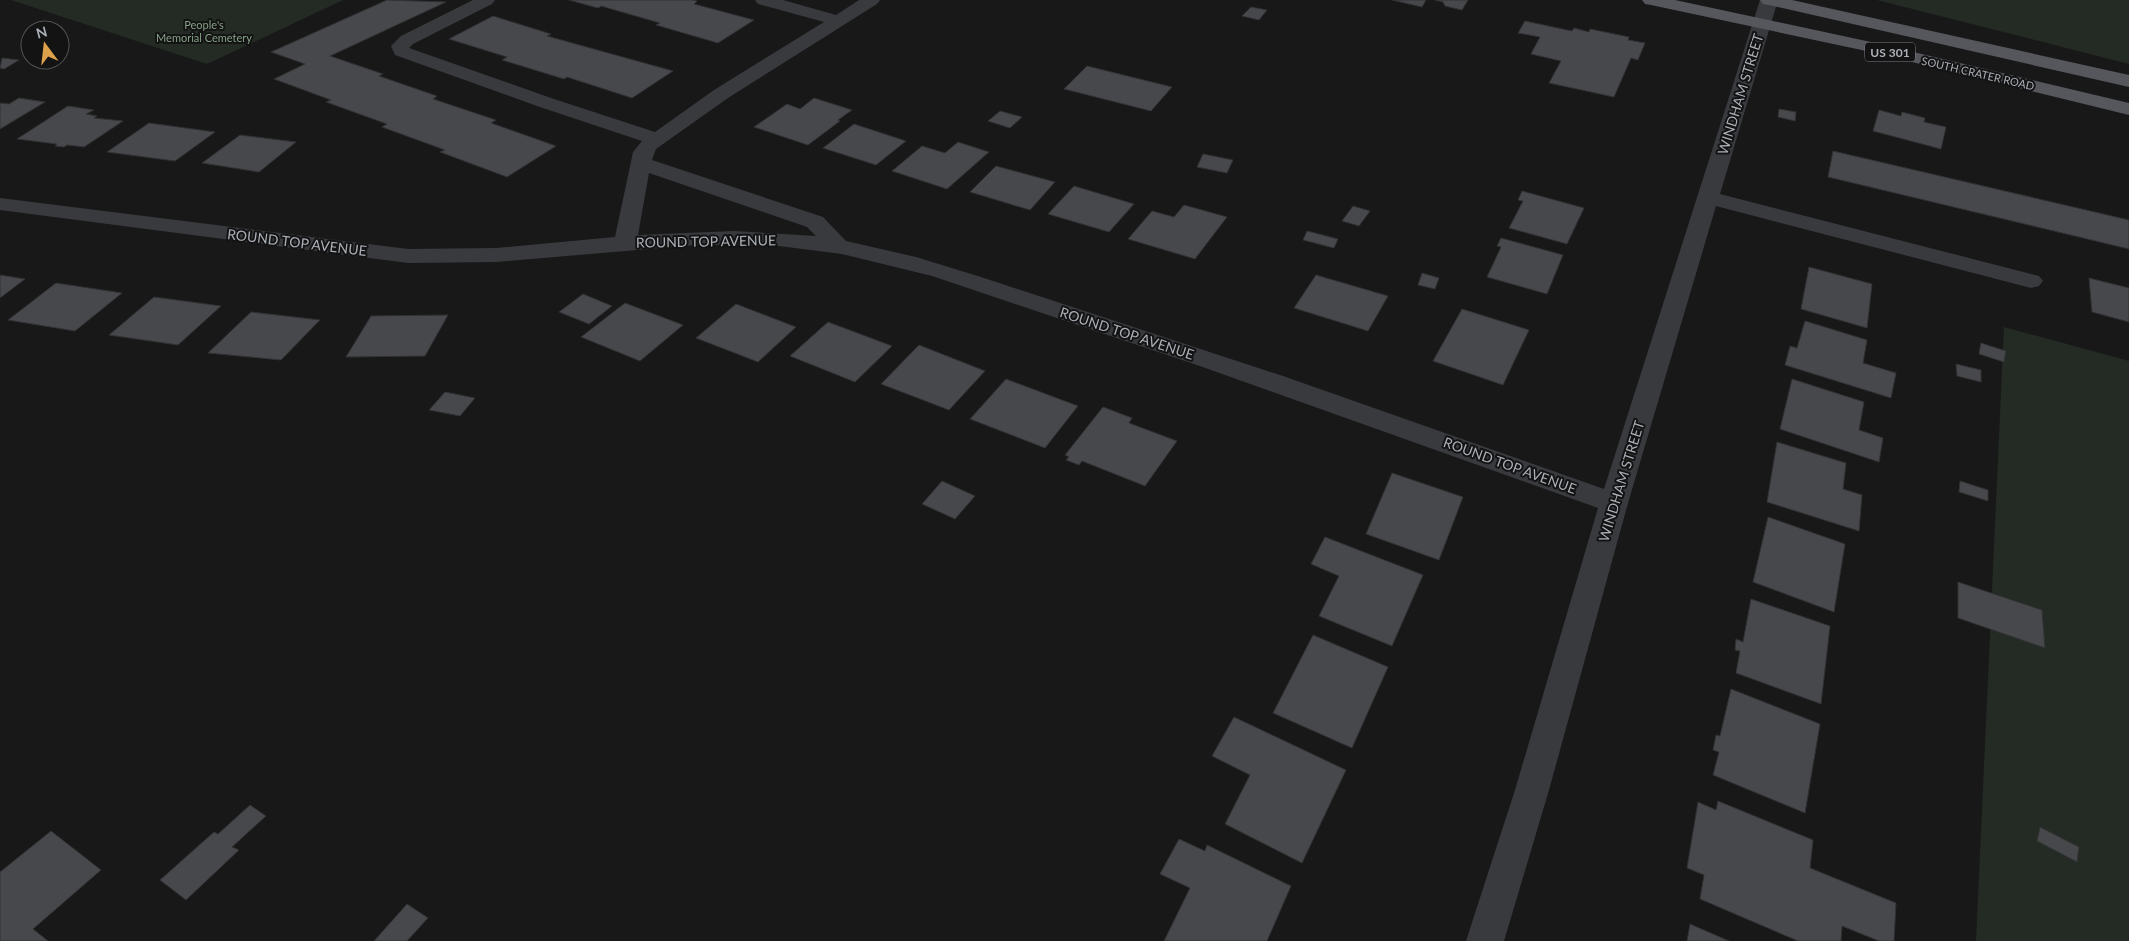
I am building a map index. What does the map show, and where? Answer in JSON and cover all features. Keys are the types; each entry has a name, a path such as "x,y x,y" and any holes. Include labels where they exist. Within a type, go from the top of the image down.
{"main road":[{"name":"SOUTH CRATER ROAD","path":"1651,0 1767,8 2129,81"},
{"name":"SOUTH CRATER ROAD","path":"1767,8 2129,109"}],"street":[{"path":"486,0 407,40 400,46 401,52 657,139"},
{"path":"764,0 836,20"},
{"name":"ROUND TOP AVENUE","path":"625,243 643,152 657,139 721,94 836,20 871,0"},
{"name":"WINDHAM STREET","path":"1485,941 1532,790 1614,502 1767,8"},
{"path":"641,163 815,222 839,247"},
{"path":"1708,197 2031,281"},
{"name":"ROUND TOP AVENUE","path":"0,204 408,256 456,257 682,239 759,237 810,242 874,253 1129,333 1614,502"}],"green space":[{"name":"People's Memorial Cemetery","path":"11,0 343,0 207,64"},
{"path":"1877,0 2129,0 2129,64"},
{"path":"2004,327 2129,361 2129,941 1976,941"}],"building":[{"path":"387,0 446,2 330,56 383,74 379,76 437,96 433,99 496,120 491,123 556,146 507,177 440,152 445,150 382,127 387,124 326,102 331,100 274,79 305,64 271,52"},
{"path":"569,0 692,0 697,1 694,4 754,20 718,43 656,25 660,23 601,6 598,8"},
{"path":"1392,0 1426,0 1422,7"},
{"path":"1435,0 1468,0 1462,10 1445,6 1443,2"},
{"path":"1251,7 1267,10 1259,20 1242,16"},
{"path":"493,16 551,34 547,36 673,71 632,98 567,77 564,79 502,60 507,57 449,39"},
{"path":"1525,21 1572,31 1574,28 1589,32 1590,29 1629,37 1628,40 1645,43 1638,60 1631,58 1614,97 1549,83 1561,61 1531,54 1540,37 1518,33"},
{"path":"2,58 19,60 4,69 0,68"},
{"path":"1087,66 1172,87 1151,111 1064,89"},
{"path":"19,98 45,102 0,129 0,103 9,104"},
{"path":"814,98 852,110 808,145 754,127 787,104 800,109"},
{"path":"68,106 94,110 86,114 97,116 94,118 123,121 84,147 55,146 57,144 17,139"},
{"path":"1779,109 1796,112 1795,121 1778,117"},
{"path":"1879,110 1901,116 1902,112 1925,118 1924,122 1946,127 1941,149 1873,131"},
{"path":"1000,111 1022,117 1010,128 988,121"},
{"path":"149,123 215,132 175,161 107,152"},
{"path":"854,124 906,141 876,165 823,148"},
{"path":"240,135 296,142 259,172 202,163"},
{"path":"958,142 989,152 947,189 892,171 922,146 945,153"},
{"path":"1833,151 2129,220 2129,249 1828,177"},
{"path":"1203,154 1233,160 1227,173 1197,167"},
{"path":"996,166 1055,182 1030,210 970,192"},
{"path":"1074,186 1134,204 1109,232 1048,214"},
{"path":"1522,191 1584,208 1567,244 1509,228 1523,201 1518,200"},
{"path":"1184,205 1227,217 1195,259 1128,239 1152,211 1174,217"},
{"path":"1353,206 1370,211 1359,226 1342,221"},
{"path":"1307,231 1338,239 1334,248 1303,240"},
{"path":"1501,238 1563,255 1547,294 1487,277 1501,247 1497,246"},
{"path":"1809,267 1872,284 1867,328 1801,309"},
{"path":"1422,273 1439,278 1435,289 1418,285"},
{"path":"0,275 25,279 0,298"},
{"path":"1316,275 1388,296 1368,331 1294,308"},
{"path":"2089,278 2129,288 2129,322 2092,312"},
{"path":"56,283 122,293 75,331 8,320"},
{"path":"583,294 612,306 589,324 559,312"},
{"path":"154,297 221,306 178,345 109,335"},
{"path":"625,303 683,325 640,361 581,337"},
{"path":"736,304 796,327 758,362 696,338"},
{"path":"1462,309 1529,330 1503,385 1433,361"},
{"path":"251,312 320,320 281,360 208,353"},
{"path":"448,315 425,356 346,357 371,316"},
{"path":"1805,321 1867,340 1863,363 1896,373 1891,398 1785,365 1790,346 1797,348"},
{"path":"828,322 892,346 855,382 790,356"},
{"path":"1981,343 2006,351 2004,362 1979,354"},
{"path":"919,345 985,371 949,410 881,384"},
{"path":"1956,364 1981,370 1981,382 1957,376"},
{"path":"1006,379 1078,406 1045,448 970,419"},
{"path":"1792,379 1864,402 1859,430 1883,438 1879,462 1780,429"},
{"path":"445,392 475,398 460,416 429,410"},
{"path":"1103,407 1132,418 1129,423 1177,441 1145,486 1082,461 1079,465 1066,460 1069,457 1065,455"},
{"path":"1777,442 1846,463 1843,489 1862,495 1859,531 1767,502"},
{"path":"1392,473 1463,497 1439,560 1366,534"},
{"path":"942,481 975,496 955,519 922,504"},
{"path":"1960,481 1988,490 1988,501 1959,492"},
{"path":"1768,517 1845,544 1834,612 1753,582"},
{"path":"1325,537 1423,575 1392,646 1319,616 1339,576 1311,564"},
{"path":"1958,582 2042,610 2045,648 1958,618"},
{"path":"1751,599 1830,626 1821,704 1736,673 1740,651 1735,650 1736,639 1743,642"},
{"path":"1313,635 1388,667 1352,748 1273,713"},
{"path":"1731,689 1820,724 1805,813 1713,775 1719,752 1713,750 1716,735 1720,736"},
{"path":"1234,717 1346,770 1302,863 1225,824 1250,775 1212,756"},
{"path":"1718,801 1813,840 1810,868 1896,903 1894,941 1879,941 1842,926 1841,941 1798,941 1700,899 1704,875 1687,868 1698,802 1716,810"},
{"path":"250,805 266,816 232,847 239,850 186,900 160,880 214,832 218,834"},
{"path":"2040,827 2079,847 2077,862 2037,841"},
{"path":"51,831 101,870 33,929 48,941 0,941 0,872"},
{"path":"1179,839 1205,851 1207,845 1291,886 1267,941 1164,941 1190,888 1160,874"},
{"path":"407,904 428,918 407,941 374,941"},
{"path":"1690,924 1729,941 1687,941"}]}
